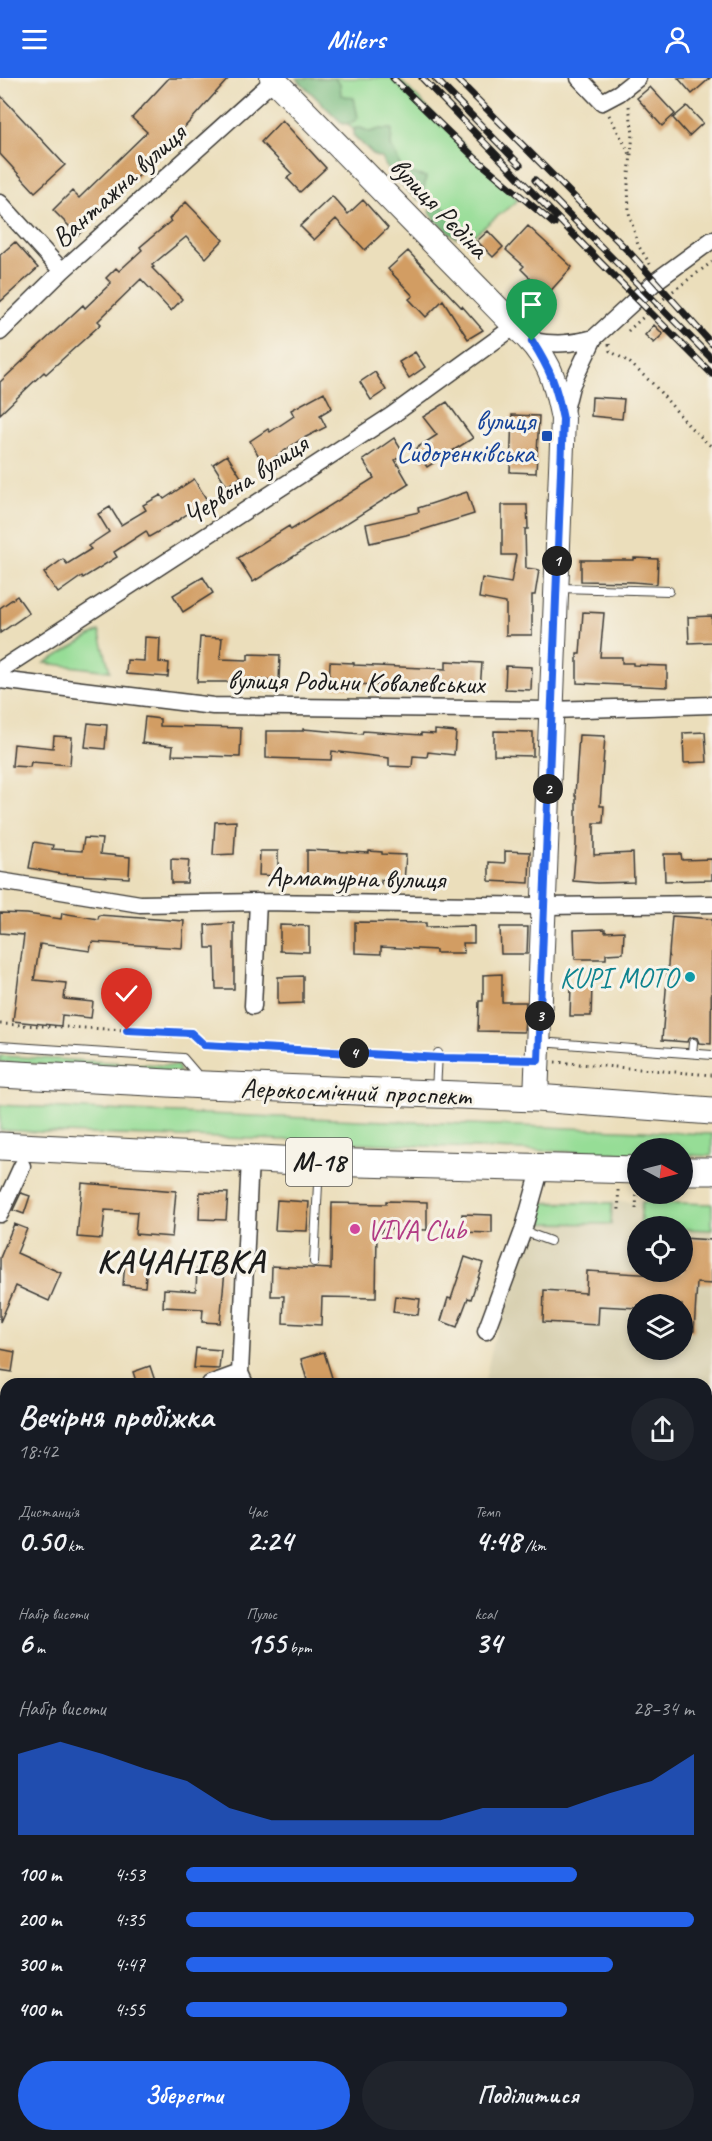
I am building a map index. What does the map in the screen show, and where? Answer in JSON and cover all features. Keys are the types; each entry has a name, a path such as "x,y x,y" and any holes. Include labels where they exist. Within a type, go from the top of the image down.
{"main road":[{"name":"вулиця Рєдіна","path":"273,79 524,334 548,366 556,385 563,419 536,1098"},
{"name":"Аерокосмічний проспект","path":"0,1074 536,1098 712,1111"},
{"name":"М-18","path":"0,1146 320,1162 540,1167 627,1176"},
{"path":"693,1171 712,1171"}],"street":[{"path":"579,78 602,102 619,93 634,81"},
{"name":"Вантажна вулиця","path":"0,332 62,272 273,79"},
{"path":"0,203 62,272"},
{"path":"563,419 571,386 599,333 662,277 712,240"},
{"path":"524,334 551,344 567,344 599,333"},
{"name":"Червона вулиця","path":"0,670 391,416 524,334"},
{"name":"вулиця Родини Ковалевських","path":"0,680 213,706 551,710 712,705"},
{"name":"Арматурна вулиця","path":"0,881 140,904 258,902 544,906 712,904"},
{"path":"253,1006 258,902"},
{"path":"243,1378 250,1158"},
{"path":"0,1214 22,1166"},
{"path":"486,1331 523,1231 540,1167"}],"lane":[{"path":"555,588 669,591"},
{"path":"692,1053 693,1043"},
{"path":"0,1046 183,1058 205,1084"},
{"path":"538,1051 712,1055"},
{"path":"436,1094 438,1055"},
{"path":"314,1262 320,1162"},
{"path":"523,1231 549,1241"}],"path":[{"path":"634,81 628,112 633,134 628,184 629,213 638,246 662,277"},
{"path":"602,102 631,156"},
{"path":"628,332 669,294 712,262"},
{"path":"599,333 610,351 629,362 654,385 691,428 712,447"},
{"path":"0,1024 191,1033 204,1045 438,1055 538,1051 712,1075"},
{"path":"619,1210 627,1180"},
{"path":"636,1204 636,1209"}],"shaded area":[{"path":"537,1200 627,1202 627,1204 712,1203 712,1378 485,1378 493,1343"}],"green space":[{"path":"296,78 334,78 340,84 341,95 354,98 358,118 351,123 343,124"},
{"path":"302,78 398,78 518,200 465,242"},
{"path":"355,128 370,132 392,129 391,146 402,171 426,177 423,194 418,200 392,175 382,158 375,156 353,135"},
{"path":"440,205 457,223 456,238 436,221 429,211"},
{"path":"99,631 110,671 45,663"},
{"path":"0,1056 178,1066 180,1072 0,1062"},
{"path":"0,1105 712,1134 712,1156 693,1155 693,1138 627,1138 627,1154 0,1130"},
{"path":"540,1203 612,1203 611,1224 533,1223"},
{"path":"642,1204 712,1204 712,1230 693,1229 693,1216 641,1216"}],"building":[{"path":"169,78 229,78 153,162 78,235 53,210 72,191 79,198 147,132 132,118"},
{"path":"678,78 710,78 692,94"},
{"path":"650,87 675,114 662,126 637,98"},
{"path":"0,95 65,165 35,192 0,154"},
{"path":"687,106 703,123 689,136 673,118"},
{"path":"282,120 326,168 300,192 287,178 292,174 261,142"},
{"path":"332,196 348,214 363,200 388,228 365,250 336,219 314,240 300,226"},
{"path":"186,202 223,240 206,258 186,237 152,265 154,267 152,268 182,299 171,311 141,279 98,321 101,324 46,374 44,372 0,414 0,382 83,305 85,308 111,283 106,278 116,268 119,271 142,250 140,247 171,221 169,219"},
{"path":"528,226 572,267 546,296 533,285 535,283 521,269 524,266 506,250"},
{"path":"488,231 503,247 493,257 477,241"},
{"path":"15,242 38,268 0,302 0,255"},
{"path":"408,251 483,330 468,339 443,300 426,317 409,299 413,296 388,269"},
{"path":"654,325 663,334 654,343 645,335"},
{"path":"415,352 425,367 409,378 399,362"},
{"path":"375,372 386,390 371,400 360,382"},
{"path":"324,392 332,408 320,415 326,427 300,440 264,465 250,441 268,429 270,432 294,416 291,410"},
{"path":"592,397 624,399 622,419 591,416"},
{"path":"447,402 473,438 427,467 415,449 437,435 423,417"},
{"path":"512,415 539,416 536,473 510,472"},
{"path":"394,438 404,454 395,460 409,484 253,582 238,558 289,526 291,530 374,478 363,460"},
{"path":"227,455 241,477 227,486 213,464"},
{"path":"194,479 207,500 149,537 146,531 114,552 117,557 83,578 82,576 58,593 44,573 63,559 67,564 91,549 88,546 109,532 98,514 110,507 121,525 146,510 143,505 161,495 164,499"},
{"path":"467,492 474,514 406,535 370,543 366,524 419,512 418,508"},
{"path":"502,505 527,505 526,568 539,570 535,595 532,595 532,635 506,635 506,603 479,598 482,578 511,583 516,555 502,555"},
{"path":"634,558 658,559 657,584 581,581 581,560 634,560"},
{"path":"203,577 213,593 183,612 173,595"},
{"path":"17,596 29,613 0,633 0,608"},
{"path":"583,612 604,613 600,657 622,657 622,663 633,663 633,665 667,666 667,687 577,683 577,654 580,654"},
{"path":"712,616 712,642 689,643 688,617"},
{"path":"145,637 160,638 159,662 169,663 168,677 126,674 127,660 144,661"},
{"path":"200,637 222,638 220,659 248,660 248,654 280,655 279,681 243,679 243,682 197,682"},
{"path":"446,661 482,663 480,689 353,684 353,688 329,687 330,662 446,669"},
{"path":"506,666 532,667 531,690 505,689"},
{"path":"145,717 160,719 160,726 241,728 240,757 172,755 173,746 142,743"},
{"path":"88,723 107,725 105,749 85,747"},
{"path":"303,729 362,734 363,731 421,735 421,733 435,734 435,730 456,732 454,755 428,752 427,757 413,756 412,767 389,766 389,758 332,751 331,760 266,758 266,731 303,731"},
{"path":"494,731 533,732 533,756 494,755"},
{"path":"705,732 707,762 684,763 683,733"},
{"path":"579,735 605,736 600,806 604,806 603,823 594,823 594,855 633,853 634,882 573,881"},
{"path":"54,736 72,737 70,765 31,762 30,767 12,766 14,744 53,748"},
{"path":"236,821 234,854 213,855 215,822"},
{"path":"84,838 102,839 100,854 130,857 129,878 61,874 29,868 34,842 53,845 52,849 82,851"},
{"path":"307,850 369,853 369,851 406,855 404,882 381,880 381,884 368,883 368,880 307,877"},
{"path":"260,851 278,851 278,876 259,875"},
{"path":"505,851 530,852 529,883 489,881 489,862 505,863"},
{"path":"664,854 681,854 682,860 712,859 712,880 665,881"},
{"path":"171,859 189,860 187,883 171,883"},
{"path":"0,913 61,919 62,913 98,919 99,915 184,921 182,948 92,942 90,951 40,944 34,980 66,983 64,999 93,1002 91,1018 62,1015 61,1026 13,1021 24,935 0,933"},
{"name":"KUPI MOTO","path":"672,916 712,919 711,1044 699,1043 697,1038 693,1037 687,1042 662,1040"},
{"path":"355,922 426,923 426,927 474,926 474,943 463,943 464,953 436,953 436,950 381,947 381,954 355,953"},
{"path":"234,923 234,989 216,989 215,948 206,948 205,925"},
{"path":"280,925 309,926 309,952 280,951"},
{"path":"500,927 528,927 527,954 501,954"},
{"path":"605,929 605,932 624,931 623,953 606,954 606,959 575,959 574,930"},
{"path":"502,974 502,1002 526,1002 524,1032 478,1031 479,1001 483,1001 483,975"},
{"path":"303,976 303,1003 278,1004 278,977"},
{"path":"571,986 592,986 591,1016 570,1016"},
{"path":"82,1183 176,1191 172,1237 135,1234 137,1212 105,1210 102,1239 77,1237"},
{"path":"200,1192 228,1193 226,1220 199,1219"},
{"path":"21,1193 30,1196 24,1214 13,1210"},
{"path":"277,1200 309,1202 307,1231 275,1230"},
{"path":"386,1201 427,1202 427,1230 382,1229 381,1233 377,1233 376,1298 322,1297 321,1325 283,1323 284,1296 271,1296 272,1266 331,1269 332,1203 386,1204"},
{"path":"462,1214 492,1215 492,1233 461,1232"},
{"path":"14,1224 27,1229 17,1253 61,1273 49,1301 16,1286 0,1322 0,1258"},
{"path":"693,1239 712,1240 712,1284 697,1283 694,1331 693,1294 627,1294 627,1307 599,1306 598,1325 543,1322 544,1290 586,1293 587,1271 627,1273 627,1282 693,1282"},
{"path":"465,1257 483,1263 471,1299 468,1298 457,1327 441,1321"},
{"path":"125,1262 147,1263 145,1287 123,1285"},
{"path":"197,1269 225,1270 220,1323 202,1322 203,1309 163,1307 164,1289 196,1291"},
{"path":"395,1296 420,1299 418,1315 393,1312"},
{"path":"196,1348 221,1350 219,1369 194,1368"},
{"path":"0,1349 15,1352 12,1372 0,1370"},
{"path":"324,1352 332,1378 306,1378 301,1359"},
{"path":"150,1366 154,1378 135,1378 133,1372"}],"railway":[{"path":"393,78 475,158 554,224"},
{"path":"422,78 712,374"},
{"path":"435,78 520,165"},
{"path":"456,78 631,254 712,344"},
{"path":"535,180 712,359"}],"place":[{"name":"вулиця Сидоренківська","path":"547,436"},
{"name":"KUPI MOTO","path":"690,977"},
{"name":"VIVA Club","path":"355,1229"}],"district":[{"name":"КАЧАНІВКА","path":"181,1260"}],"route":[{"path":"127,1030 191,1033 204,1045 441,1058 538,1060 563,419 556,385 548,366 532,341"}]}
